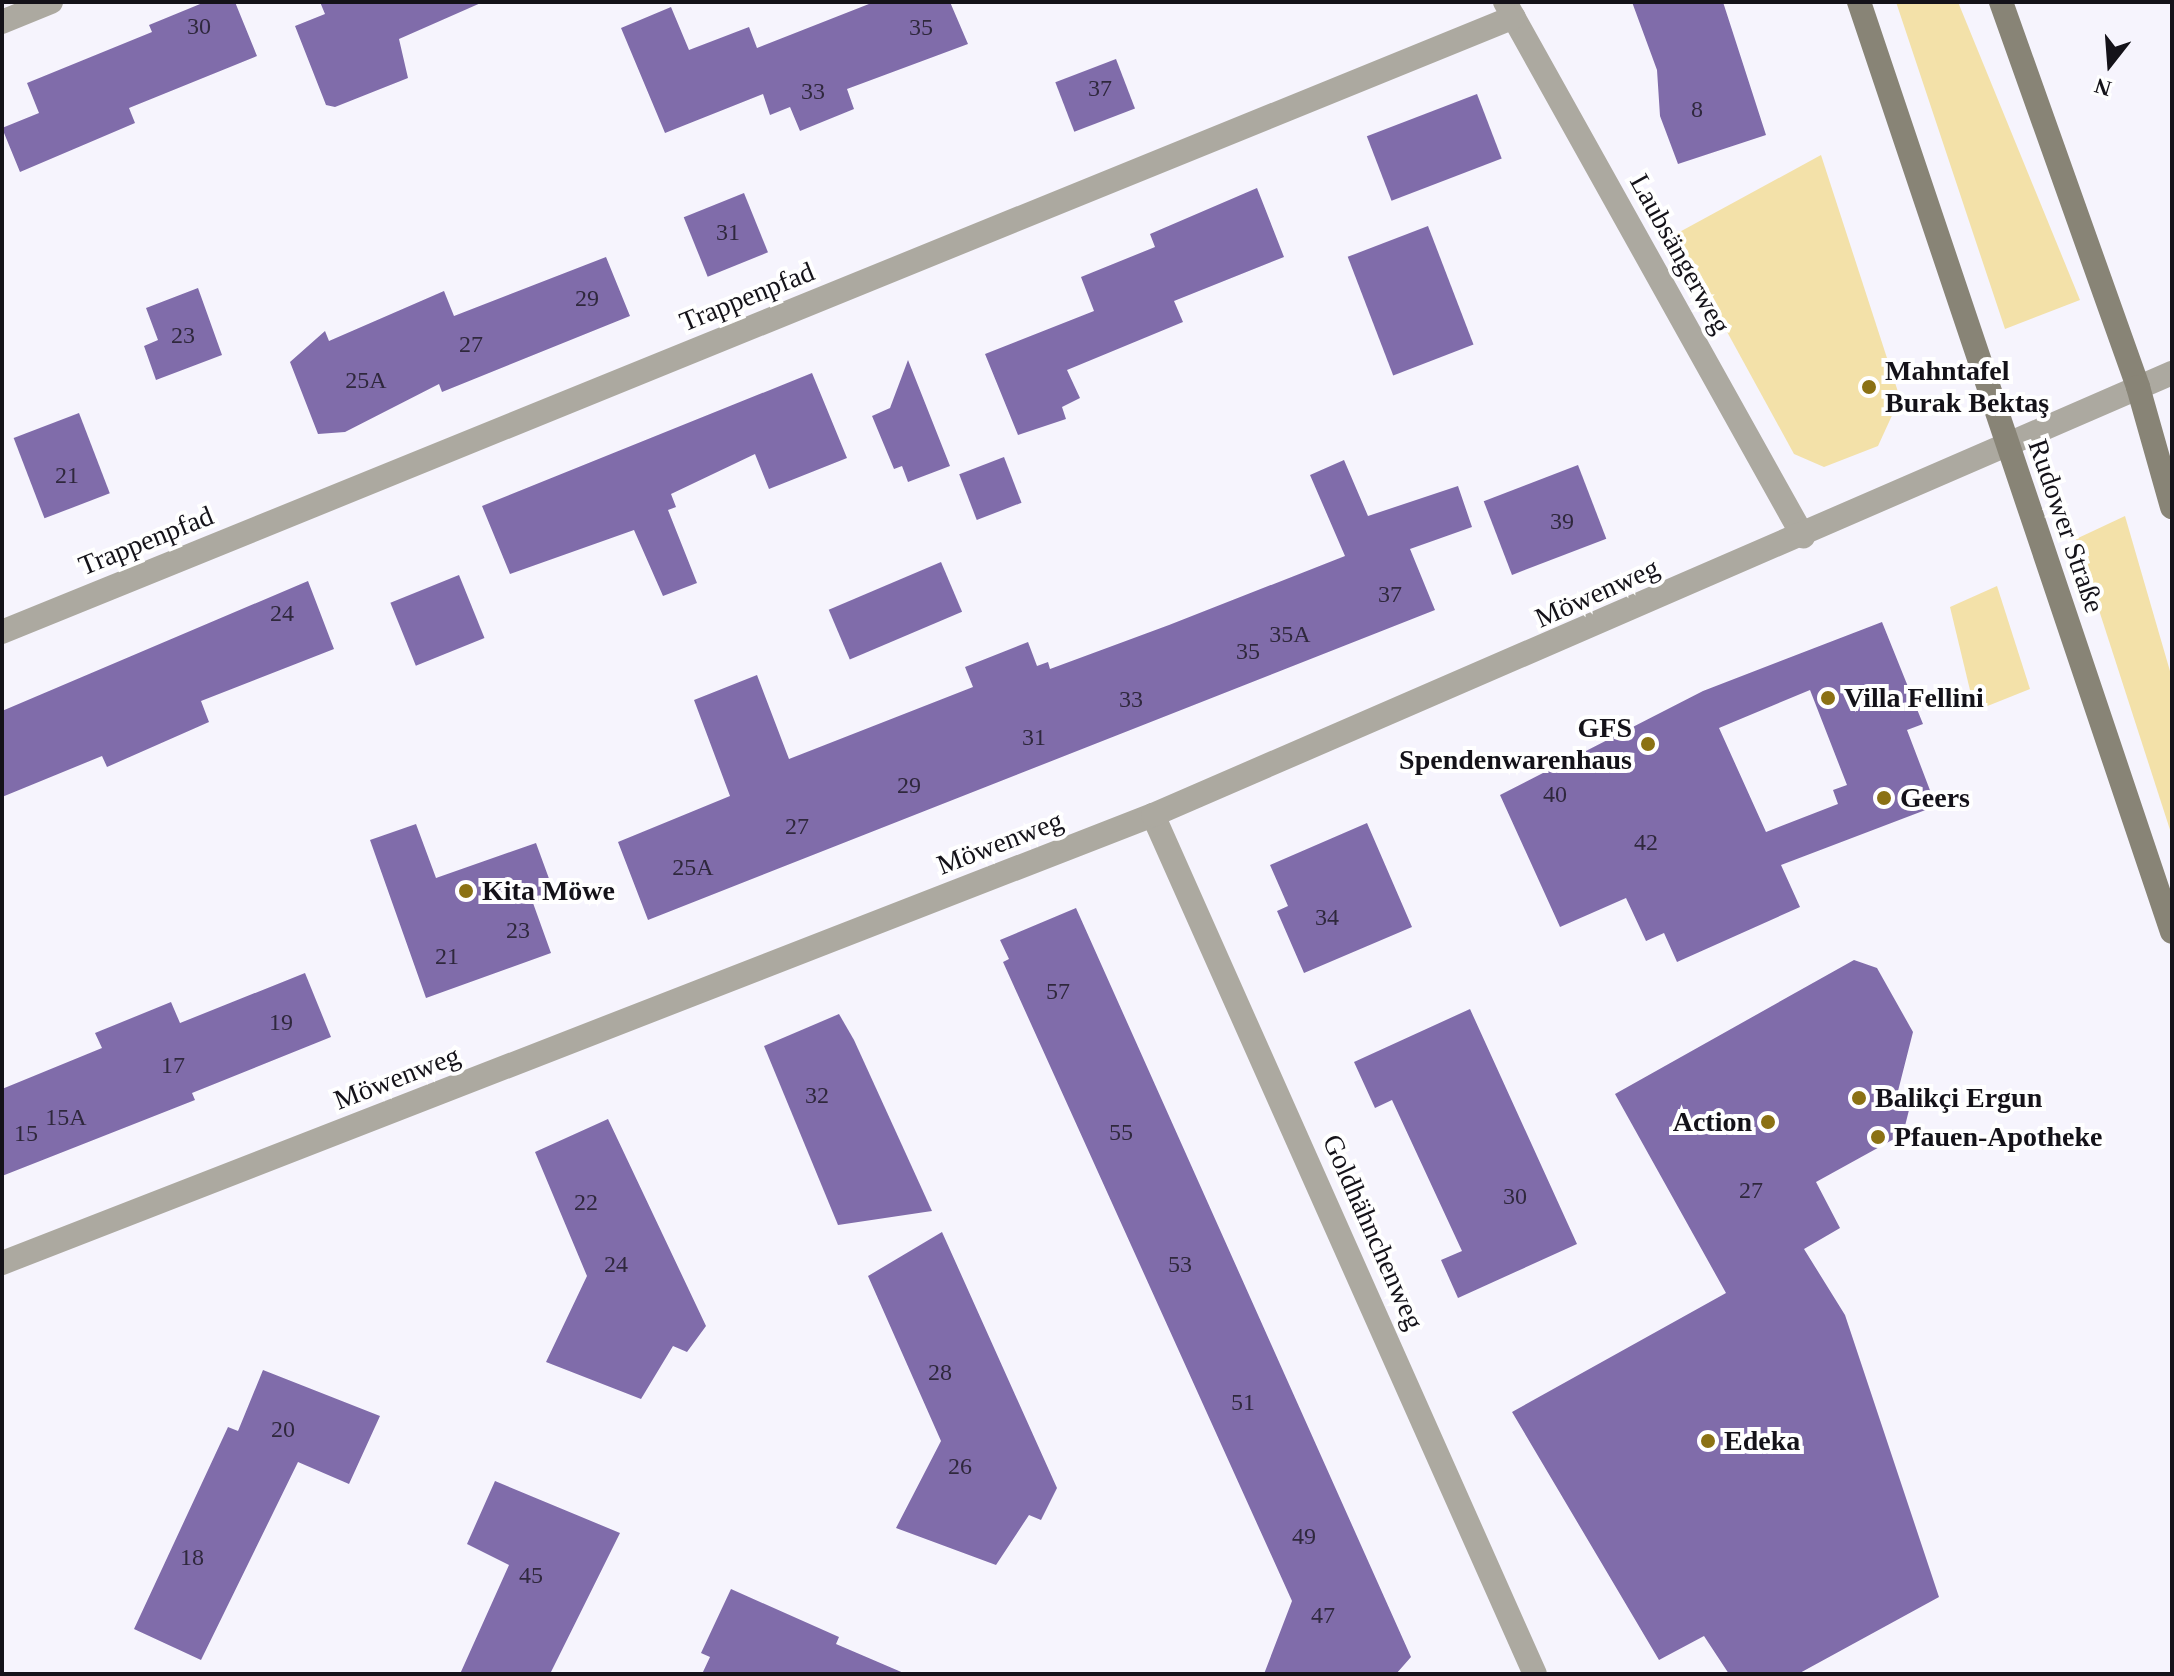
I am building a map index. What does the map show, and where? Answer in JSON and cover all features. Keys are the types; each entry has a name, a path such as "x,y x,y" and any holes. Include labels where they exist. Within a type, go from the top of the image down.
{"main road":[{"name":"Rudower Straße","path":"1859,2 2172,932"},
{"path":"2001,2 2138,387 2172,507"}],"street":[{"path":"2,22 51,2"},
{"name":"Laubsängerweg","path":"1509,10 1803,536"},
{"name":"Trappenpfad","path":"2,632 1509,10"},
{"name":"Möwenweg","path":"2,1263 1153,815 1803,536 2172,373"},
{"name":"Goldhähnchenweg","path":"1153,815 1535,1674"}],"shaded area":[{"path":"1896,2 1958,2 2080,300 2005,329"},
{"path":"1821,155 1900,398 1878,446 1824,467 1794,454 1674,235"},
{"path":"2125,516 2172,678 2172,836 2076,539"},
{"path":"1997,586 2030,689 1975,711 1950,607"}],"building":[{"path":"205,2 235,2 257,56 129,108 135,123 20,172 2,128 39,113 27,83 152,32 149,25"},
{"path":"320,2 483,2 399,39 408,78 335,107 326,105 295,26 325,14"},
{"path":"874,2 950,2 968,44 847,89 854,109 800,131 790,107 770,115 763,94 665,133 621,28 671,7 689,50 749,27 757,48"},
{"path":"1632,2 1723,2 1766,135 1678,164 1660,116 1657,70"},
{"path":"1116,59 1135,108 1074,132 1055,82"},
{"path":"1477,94 1502,158 1392,201 1367,136"},
{"path":"1257,188 1284,257 1174,301 1183,322 1067,370 1080,398 1062,407 1066,419 1018,435 985,354 1094,311 1081,277 1155,247 1150,234"},
{"path":"744,193 768,252 708,277 684,217"},
{"path":"1428,226 1474,345 1393,375 1348,257"},
{"path":"606,257 630,316 442,392 439,384 345,432 318,434 290,362 325,331 329,341 444,291 454,316"},
{"path":"198,288 222,355 156,380 144,346 158,340 146,308"},
{"path":"908,360 950,466 908,482 902,466 894,469 872,416 890,408"},
{"path":"812,373 847,458 769,489 755,454 671,494 676,507 668,510 697,583 663,596 634,530 510,574 482,506"},
{"path":"79,413 110,493 44,518 14,438"},
{"path":"1004,457 1022,503 977,520 959,474"},
{"path":"1344,460 1368,516 1458,486 1472,527 1410,549 1435,610 648,920 618,842 730,796 694,700 757,675 789,759 973,687 965,667 1028,642 1037,666 1048,662 1050,669 1345,556 1310,475"},
{"path":"1578,465 1606,539 1512,575 1484,501"},
{"path":"941,562 962,612 850,659 829,610"},
{"path":"459,575 484,638 416,666 390,603"},
{"path":"308,581 334,649 201,701 209,722 107,767 102,756 2,797 2,711"},
{"path":"1882,622 1923,724 1907,730 1936,806 1781,865 1800,907 1677,962 1664,933 1646,941 1626,898 1560,927 1500,795 1703,691","holes":["1810,690 1847,785 1833,790 1838,804 1766,832 1719,728"]},
{"path":"1367,823 1412,927 1304,973 1277,911 1288,906 1270,865"},
{"path":"416,824 436,878 536,843 555,895 533,903 551,953 426,998 370,840"},
{"path":"1076,908 1411,1657 1396,1674 1264,1674 1292,1601 1003,962 1009,959 1000,940"},
{"name":"Edeka","path":"1854,960 1877,968 1913,1032 1898,1091 1909,1110 1903,1134 1816,1182 1840,1228 1804,1249 1845,1315 1939,1597 1798,1674 1729,1674 1704,1636 1659,1660 1512,1412 1726,1293 1615,1094"},
{"path":"305,973 331,1037 192,1093 195,1100 2,1176 2,1089 102,1048 95,1033 171,1002 180,1023"},
{"path":"1470,1009 1577,1244 1458,1298 1441,1260 1462,1251 1392,1100 1375,1108 1354,1062"},
{"path":"839,1014 854,1040 932,1211 838,1225 764,1046"},
{"path":"608,1119 706,1326 687,1352 673,1346 641,1399 546,1362 587,1276 535,1152"},
{"path":"942,1232 1057,1488 1041,1520 1029,1515 996,1565 896,1528 941,1441 868,1276"},
{"path":"263,1370 380,1416 349,1484 298,1462 201,1660 134,1629 228,1427 238,1431"},
{"path":"495,1481 620,1533 550,1674 460,1674 509,1565 467,1544"},
{"path":"731,1589 839,1637 836,1644 906,1674 702,1674 710,1657 701,1653"}],"place":[{"name":"Mahntafel Burak Bektaş","path":"1869,387"},
{"name":"Villa Fellini","path":"1828,698"},
{"name":"GFS Spendenwarenhaus","path":"1648,744"},
{"name":"Geers","path":"1884,798"},
{"name":"Kita Möwe","path":"466,891"},
{"name":"Balikçi Ergun","path":"1859,1098"},
{"name":"Action","path":"1768,1122"},
{"name":"Pfauen-Apotheke","path":"1878,1137"},
{"name":"Edeka","path":"1708,1441"}]}
